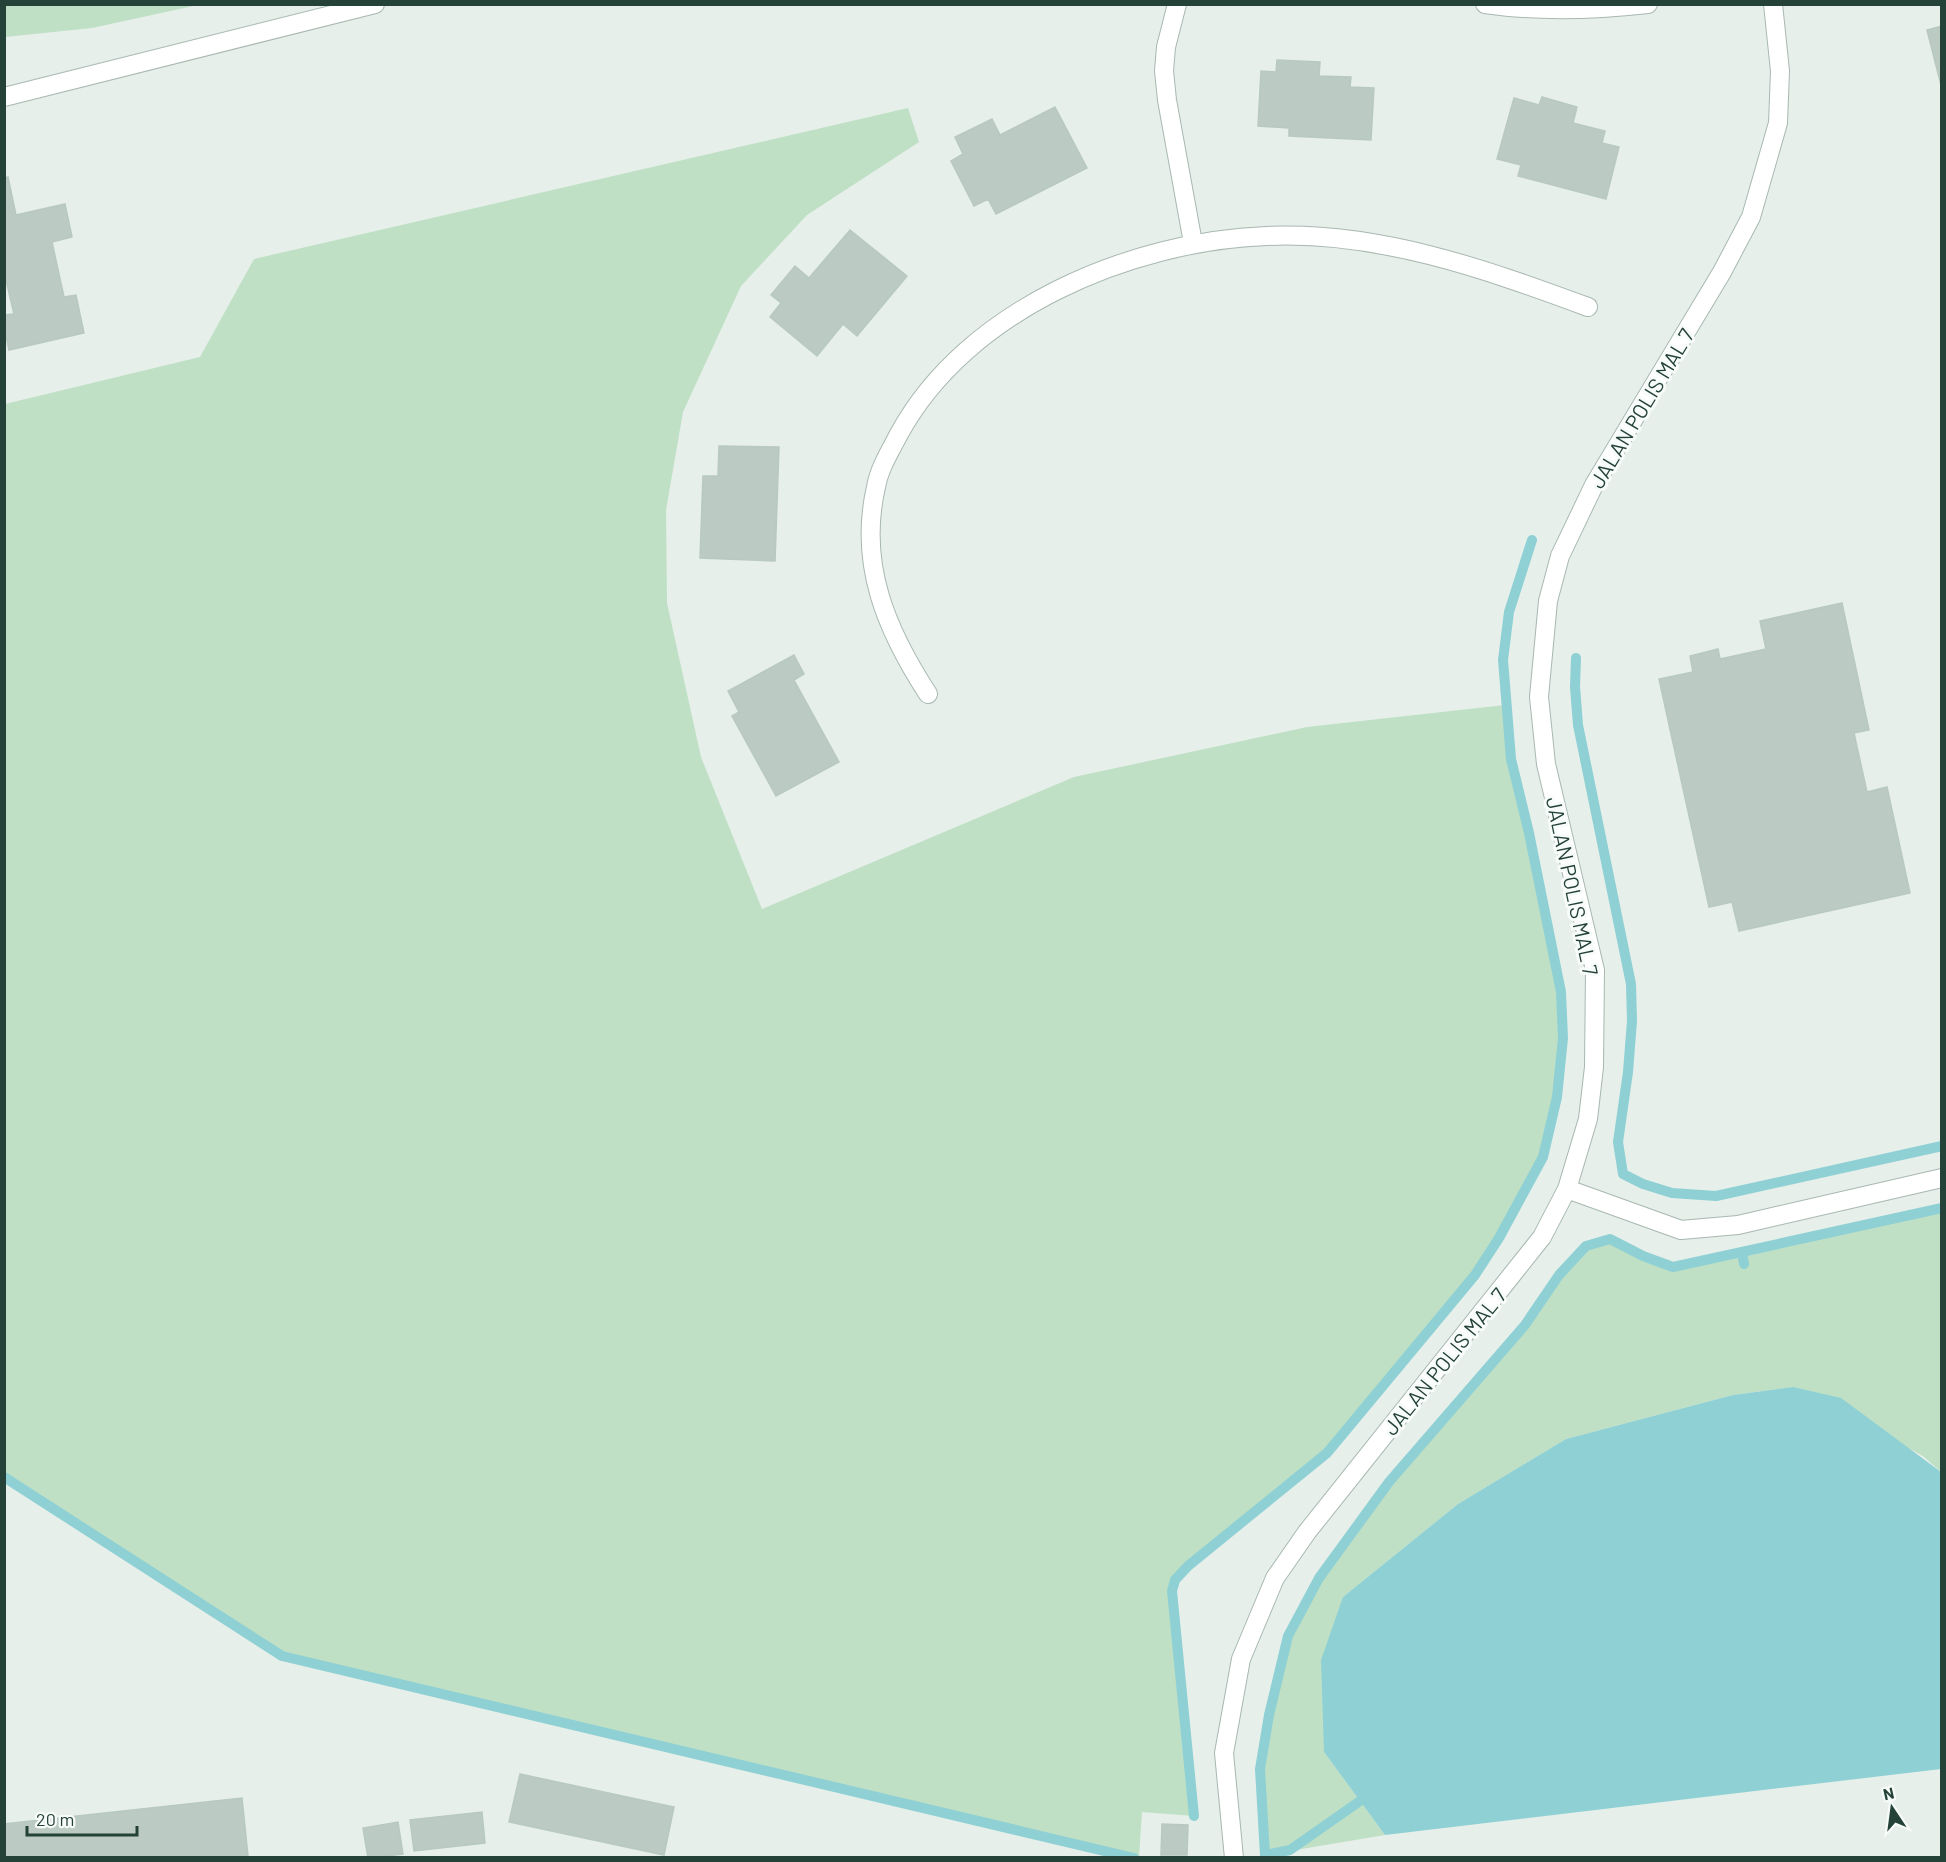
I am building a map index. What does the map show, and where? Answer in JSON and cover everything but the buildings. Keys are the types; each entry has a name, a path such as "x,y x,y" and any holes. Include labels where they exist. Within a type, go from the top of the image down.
{"street":[{"path":"4,97 375,4"},
{"path":"1177,4 1164,71 1167,100 1193,243"},
{"path":"1485,4 1560,9 1648,4"},
{"name":"JALAN POLIS MAL 7","path":"1234,1857 1224,1754 1240,1659 1275,1578 1307,1532 1542,1237 1567,1189 1588,1119 1594,1066 1595,970 1546,764 1539,697 1548,601 1560,556 1594,484 1722,272 1751,217 1778,123 1780,71 1773,4"},
{"path":"928,694 888,624 875,580 871,517 876,485 905,423 942,375 979,343 1035,303 1108,267 1193,243 1271,235 1346,238 1448,259 1588,307"},
{"path":"1567,1189 1681,1230 1738,1225 1941,1178"}],"green space":[{"path":"4,5 198,5 92,28 5,37"},
{"path":"908,108 919,142 807,215 741,286 683,412 666,510 667,603 701,757 762,909 1074,777 1307,727 1505,705 1511,759 1529,833 1561,992 1563,1038 1557,1097 1543,1157 1499,1238 1475,1275 1327,1453 1188,1566 1175,1580 1172,1591 1194,1816 1142,1812 1139,1857 282,1656 5,1477 5,404 200,357 254,259"},
{"path":"1941,1208 1941,1472 1923,1456 1793,1387 1733,1395 1566,1439 1458,1504 1343,1597 1324,1752 1385,1835 1265,1855 1260,1769 1269,1715 1288,1636 1319,1578 1389,1482 1525,1325 1559,1275 1586,1246 1610,1239 1643,1256 1673,1267"}],"water":[{"path":"1793,1387 1841,1398 1941,1472 1941,1769 1385,1835 1324,1752 1321,1660 1343,1597 1458,1504 1566,1439 1733,1395"}],"waterway":[{"path":"1194,1816 1172,1591 1175,1580 1188,1566 1327,1453 1475,1275 1499,1238 1543,1157 1557,1097 1563,1038 1561,992 1529,833 1511,759 1503,660 1509,612 1532,540"},
{"path":"1576,658 1575,687 1578,725 1631,984 1632,1021 1628,1072 1618,1142 1623,1174 1643,1184 1672,1193 1716,1196 1942,1146"},
{"path":"1360,1801 1290,1850 1265,1855 1260,1769 1269,1715 1288,1636 1319,1578 1389,1482 1525,1325 1559,1275 1586,1246 1610,1239 1643,1256 1673,1267 1942,1208"},
{"path":"1742,1252 1744,1264"},
{"path":"4,1477 282,1656 1134,1858"}]}
